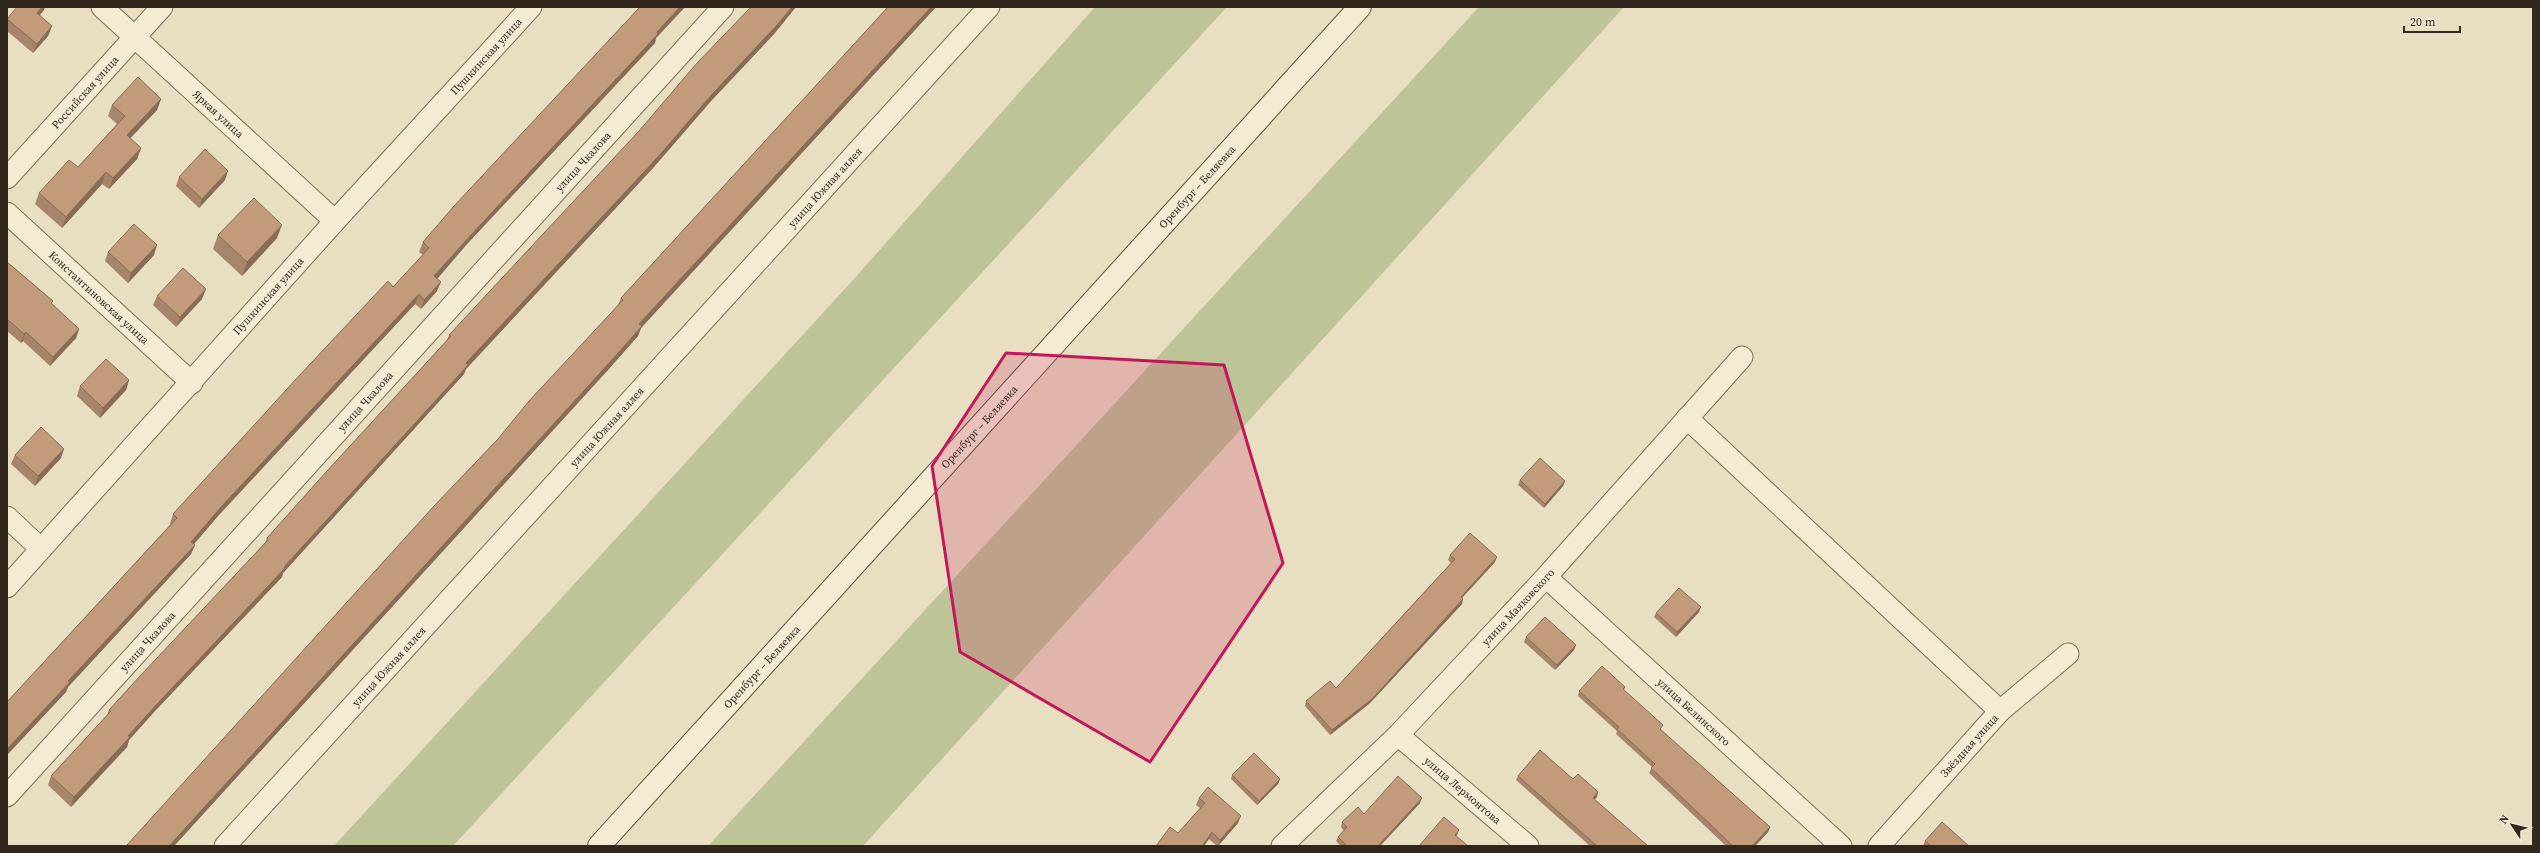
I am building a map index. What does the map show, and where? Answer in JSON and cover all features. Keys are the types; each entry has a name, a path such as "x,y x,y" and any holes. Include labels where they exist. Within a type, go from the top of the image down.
{"main road":[{"name":"Оренбург – Беляевка","path":"599,846 1360,7"}],"street":[{"name":"Яркая улица","path":"102,7 335,221"},
{"name":"Российская улица","path":"7,178 162,7"},
{"name":"Пушкинская улица","path":"7,587 192,383 335,221 532,7"},
{"name":"улица Чкалова","path":"7,796 723,7"},
{"name":"улица Южная аллея","path":"225,846 989,7"},
{"name":"Константиновская улица","path":"7,213 192,383"},
{"name":"улица Маяковского","path":"1282,846 1398,735 1546,577 1686,418 1742,357"},
{"path":"1686,418 2000,711"},
{"path":"7,516 41,549"},
{"name":"улица Белинского","path":"1546,577 1841,846"},
{"name":"Звёздная улица","path":"1879,846 2000,711 2068,654"},
{"name":"улица Лермонтова","path":"1398,735 1528,846"}],"highlighted area":[{"path":"1006,353 1224,365 1283,563 1150,762 960,652 932,466"}],"green space":[{"path":"1095,7 1227,7 453,846 334,846 853,280"},
{"path":"1479,7 1624,7 863,846 708,846"}],"building":[{"path":"17,7 42,7 37,13 52,26 37,44 7,19"},
{"path":"640,7 680,7 657,32 658,34 434,276 441,282 424,300 419,294 221,507 191,542 195,545 68,681 70,682 7,749 7,702 177,518 173,514 297,378 388,281 393,287 429,248 423,242 454,206"},
{"path":"751,7 792,7 779,23 714,92 657,158 466,363 468,365 284,567 285,568 158,703 128,736 130,737 74,797 51,776 111,711 109,710 140,676 268,540 267,538 327,471 451,336 449,335 639,131 697,63"},
{"path":"888,7 931,7 639,324 642,326 610,362 169,846 128,846 127,845 434,506 498,439 529,401 623,300 621,298"},
{"path":"138,77 161,99 127,135 141,148 113,178 106,172 66,217 39,193 69,160 78,167 125,116 112,105"},
{"path":"205,149 228,171 202,199 179,177"},
{"path":"254,198 282,225 247,262 218,235"},
{"path":"134,224 157,245 131,273 108,252"},
{"path":"7,262 53,301 51,303 79,329 53,357 26,332 24,334 7,319"},
{"path":"183,268 206,289 180,317 157,296"},
{"path":"106,359 129,380 103,408 80,386"},
{"path":"41,427 64,449 38,476 15,455"},
{"path":"1540,458 1565,481 1545,504 1520,480"},
{"path":"1470,533 1497,557 1461,597 1463,599 1372,699 1332,730 1306,701 1330,681 1336,688 1455,559 1450,555"},
{"path":"1679,588 1701,607 1677,632 1656,613"},
{"path":"1545,617 1576,645 1557,665 1526,637"},
{"path":"1602,666 1625,687 1623,689 1663,725 1660,729 1770,827 1752,846 1733,846 1651,768 1655,764 1617,729 1619,727 1579,691"},
{"path":"1540,750 1573,779 1578,774 1598,792 1593,798 1648,846 1597,846 1518,776"},
{"path":"1254,753 1280,779 1259,801 1232,775"},
{"path":"1398,776 1422,798 1378,846 1347,846 1338,837 1347,827 1342,822 1358,807 1364,814"},
{"path":"1208,787 1241,816 1220,840 1212,832 1202,846 1156,846 1170,827 1178,833 1205,803 1199,798"},
{"path":"1444,817 1459,830 1455,835 1468,846 1419,846"},
{"path":"1942,822 1969,846 1931,846 1925,841"}]}
